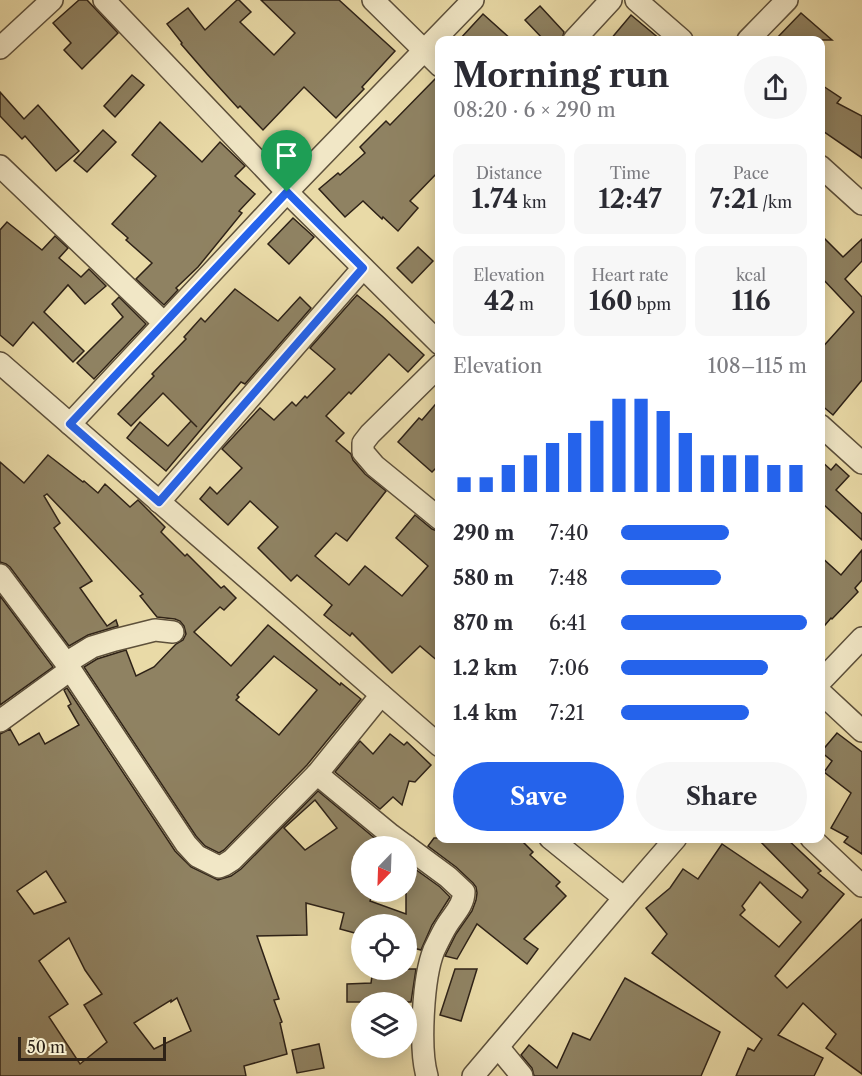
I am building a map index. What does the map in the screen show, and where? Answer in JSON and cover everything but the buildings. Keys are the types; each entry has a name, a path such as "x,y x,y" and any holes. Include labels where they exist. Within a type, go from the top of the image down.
{"street":[{"path":"0,48 52,0"},
{"path":"104,0 287,192 435,339"},
{"path":"373,0 435,61"},
{"path":"438,36 473,0"},
{"path":"578,36 610,0"},
{"path":"636,0 677,36"},
{"path":"752,36 787,0"},
{"path":"70,424 287,192 435,39"},
{"path":"0,166 164,323"},
{"path":"825,171 862,204"},
{"path":"159,502 363,268"},
{"path":"0,363 435,742"},
{"path":"435,370 370,434 363,443 363,452 375,466 435,515"},
{"path":"825,430 862,463"},
{"path":"0,574 68,667 186,844 197,856 219,867 232,860 317,774 381,695"},
{"path":"0,721 92,647 155,630 173,632"},
{"path":"825,677 862,638"},
{"path":"825,697 862,731"},
{"path":"317,774 392,836"},
{"path":"556,843 624,898"},
{"path":"472,1076 672,843"},
{"path":"816,843 862,886"},
{"path":"417,854 464,892 463,901 434,950 428,970 424,1030 427,1076"},
{"path":"498,1047 522,1076"}],"route":[{"path":"287,192 363,268 159,502 70,424 287,192"}]}
